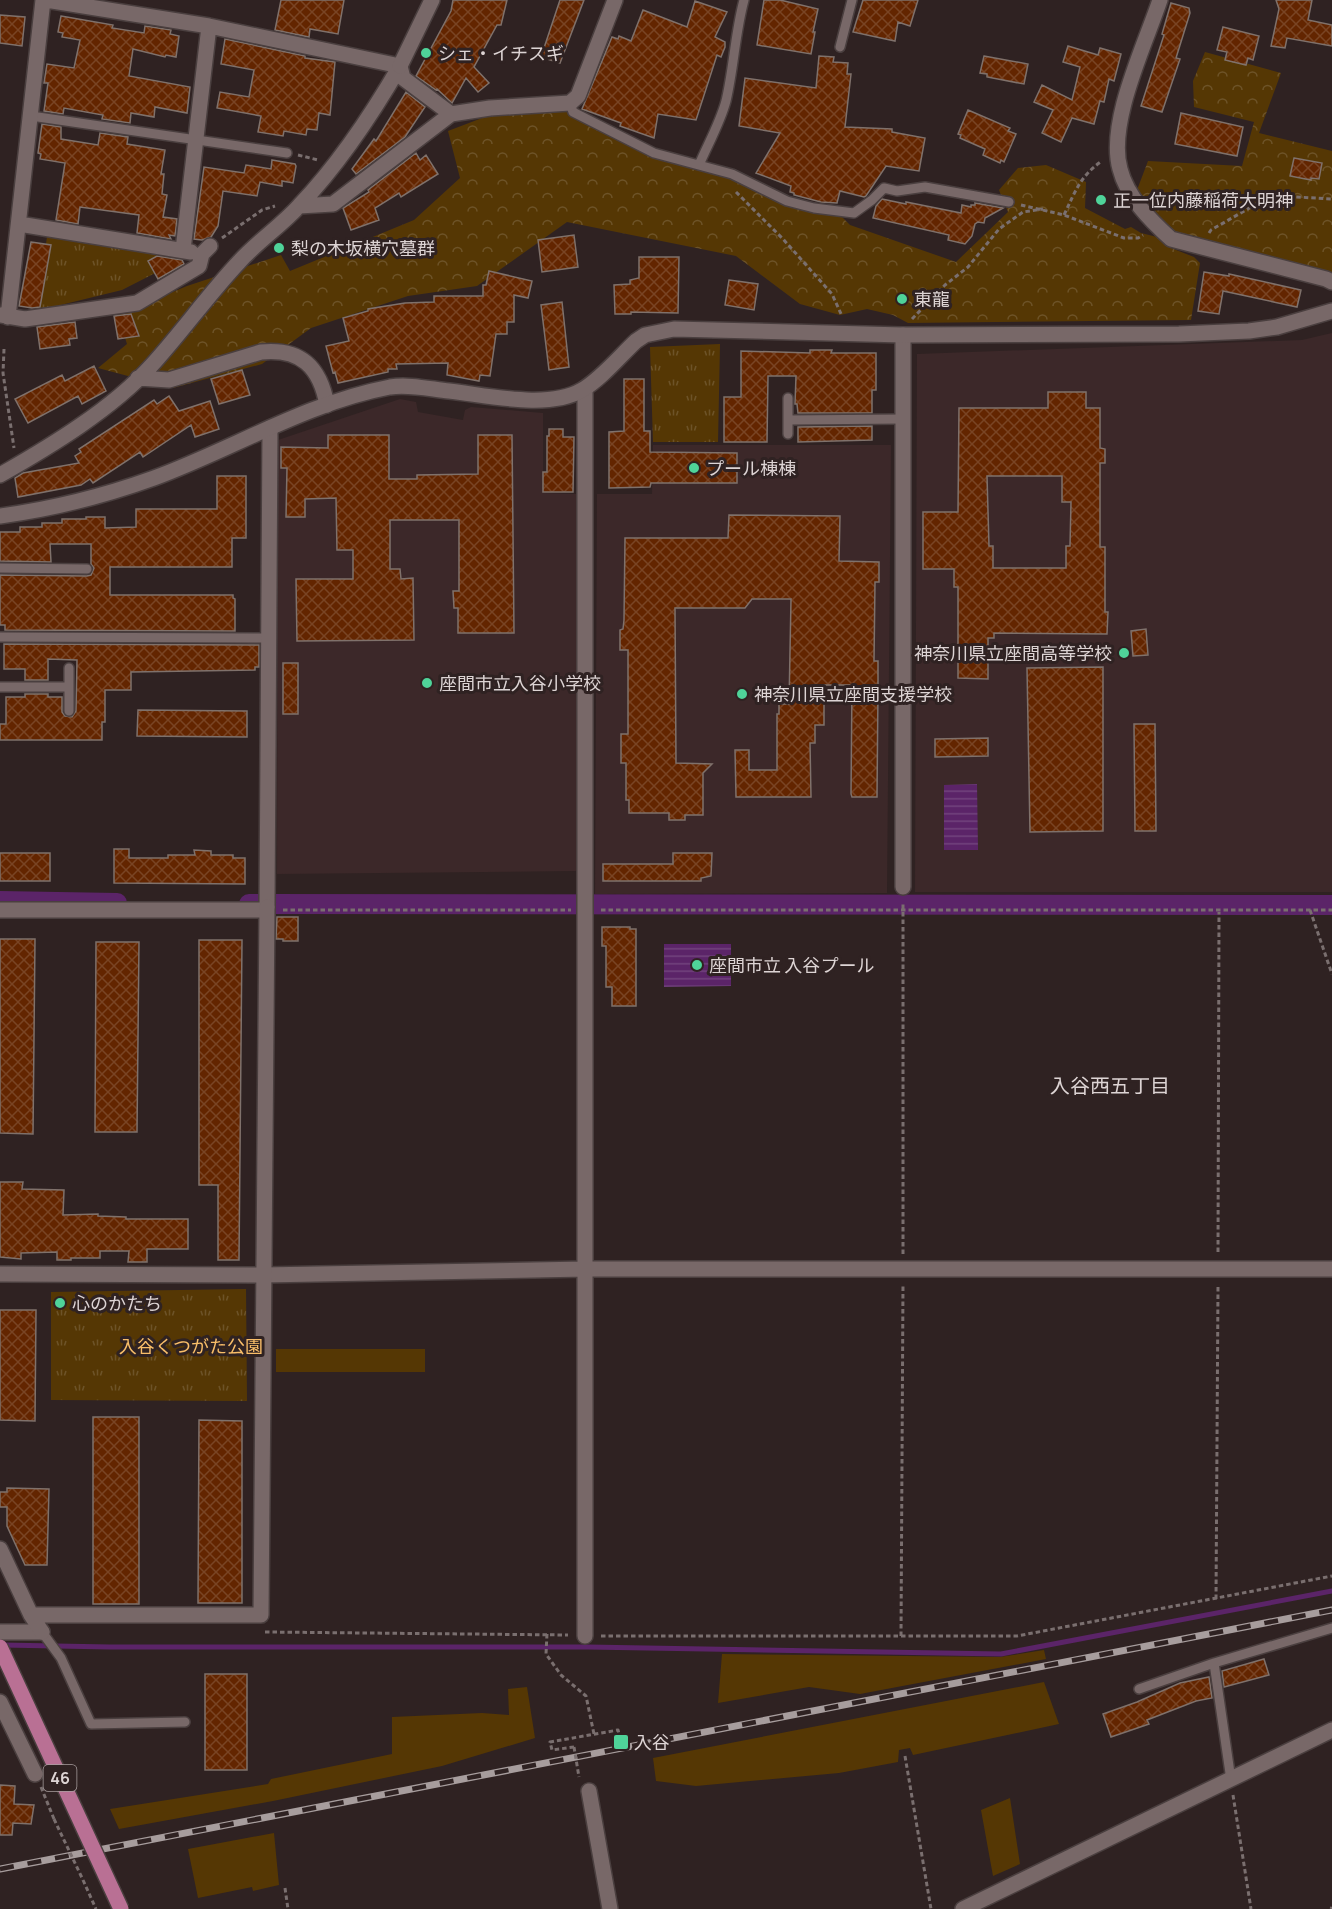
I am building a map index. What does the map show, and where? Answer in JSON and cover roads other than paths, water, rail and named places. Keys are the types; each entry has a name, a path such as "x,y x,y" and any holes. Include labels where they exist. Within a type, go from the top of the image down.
{"main road":[{"name":"46","path":"0,1647 121,1909"}],"street":[{"path":"19,224 183,250 206,250 199,266 137,303 25,319 4,316 19,224 45,0 209,26 400,66"},
{"path":"0,475 55,442 111,401 150,368 237,264 299,206 336,164 376,106 400,66 432,0"},
{"path":"299,206 333,204 451,114 490,108 570,103 578,96 615,0"},
{"path":"1160,0 1123,105 1117,138 1119,168 1129,192 1171,239 1332,282"},
{"path":"183,250 209,26"},
{"path":"400,66 403,78 451,114"},
{"path":"0,516 81,501 154,478 327,405 390,387 401,386 540,400 571,396 585,388 645,334 674,329 903,335 1168,334 1249,331 1277,327 1332,311"},
{"path":"903,335 903,887"},
{"path":"138,378 169,380 261,352 276,351 301,359 315,370 320,378 327,405"},
{"path":"585,388 585,1635"},
{"path":"31,1615 261,1615 270,428"},
{"path":"0,910 267,909"},
{"path":"0,1274 263,1275 585,1269 1332,1269"},
{"path":"0,1550 31,1615 46,1637"},
{"path":"0,1632 46,1637"},
{"path":"0,1702 35,1774"},
{"path":"963,1909 1332,1730"},
{"path":"589,1791 610,1909"}],"lane":[{"path":"699,165 725,103 744,0"},
{"path":"840,47 852,0"},
{"path":"570,103 573,112 654,153 732,174 787,201 835,212 854,213 884,188 897,191 925,187 1009,202"},
{"path":"31,116 287,153"},
{"path":"788,398 788,434"},
{"path":"788,420 903,419"},
{"path":"0,568 87,568"},
{"path":"0,637 269,638"},
{"path":"69,668 69,711"},
{"path":"0,687 69,687"},
{"path":"1139,1689 1214,1663 1332,1628"},
{"path":"46,1637 61,1658 91,1724 185,1722"},
{"path":"1214,1663 1230,1780"}],"waterway":[{"path":"0,901 117,903"},
{"path":"249,904 1332,905"},
{"path":"2,1645 588,1647 1001,1654 1332,1591"}],"railway":[{"path":"0,1869 1332,1610"}],"place":[{"name":"シェ・イチスギ","path":"426,53"},
{"name":"正一位内藤稲荷大明神","path":"1101,200"},
{"name":"梨の木坂横穴墓群","path":"279,248"},
{"name":"東龍","path":"902,299"},
{"name":"プール棟棟","path":"694,468"},
{"name":"神奈川県立座間高等学校","path":"1124,653"},
{"name":"座間市立入谷小学校","path":"427,683"},
{"name":"神奈川県立座間支援学校","path":"742,694"},
{"name":"座間市立 入谷プール","path":"697,965"},
{"name":"心のかたち","path":"60,1303"},
{"name":"入谷","path":"621,1742"}],"district":[{"name":"入谷西五丁目","path":"1110,1085"}],"park label":[{"name":"入谷くつがた公園","path":"191,1346"}]}
